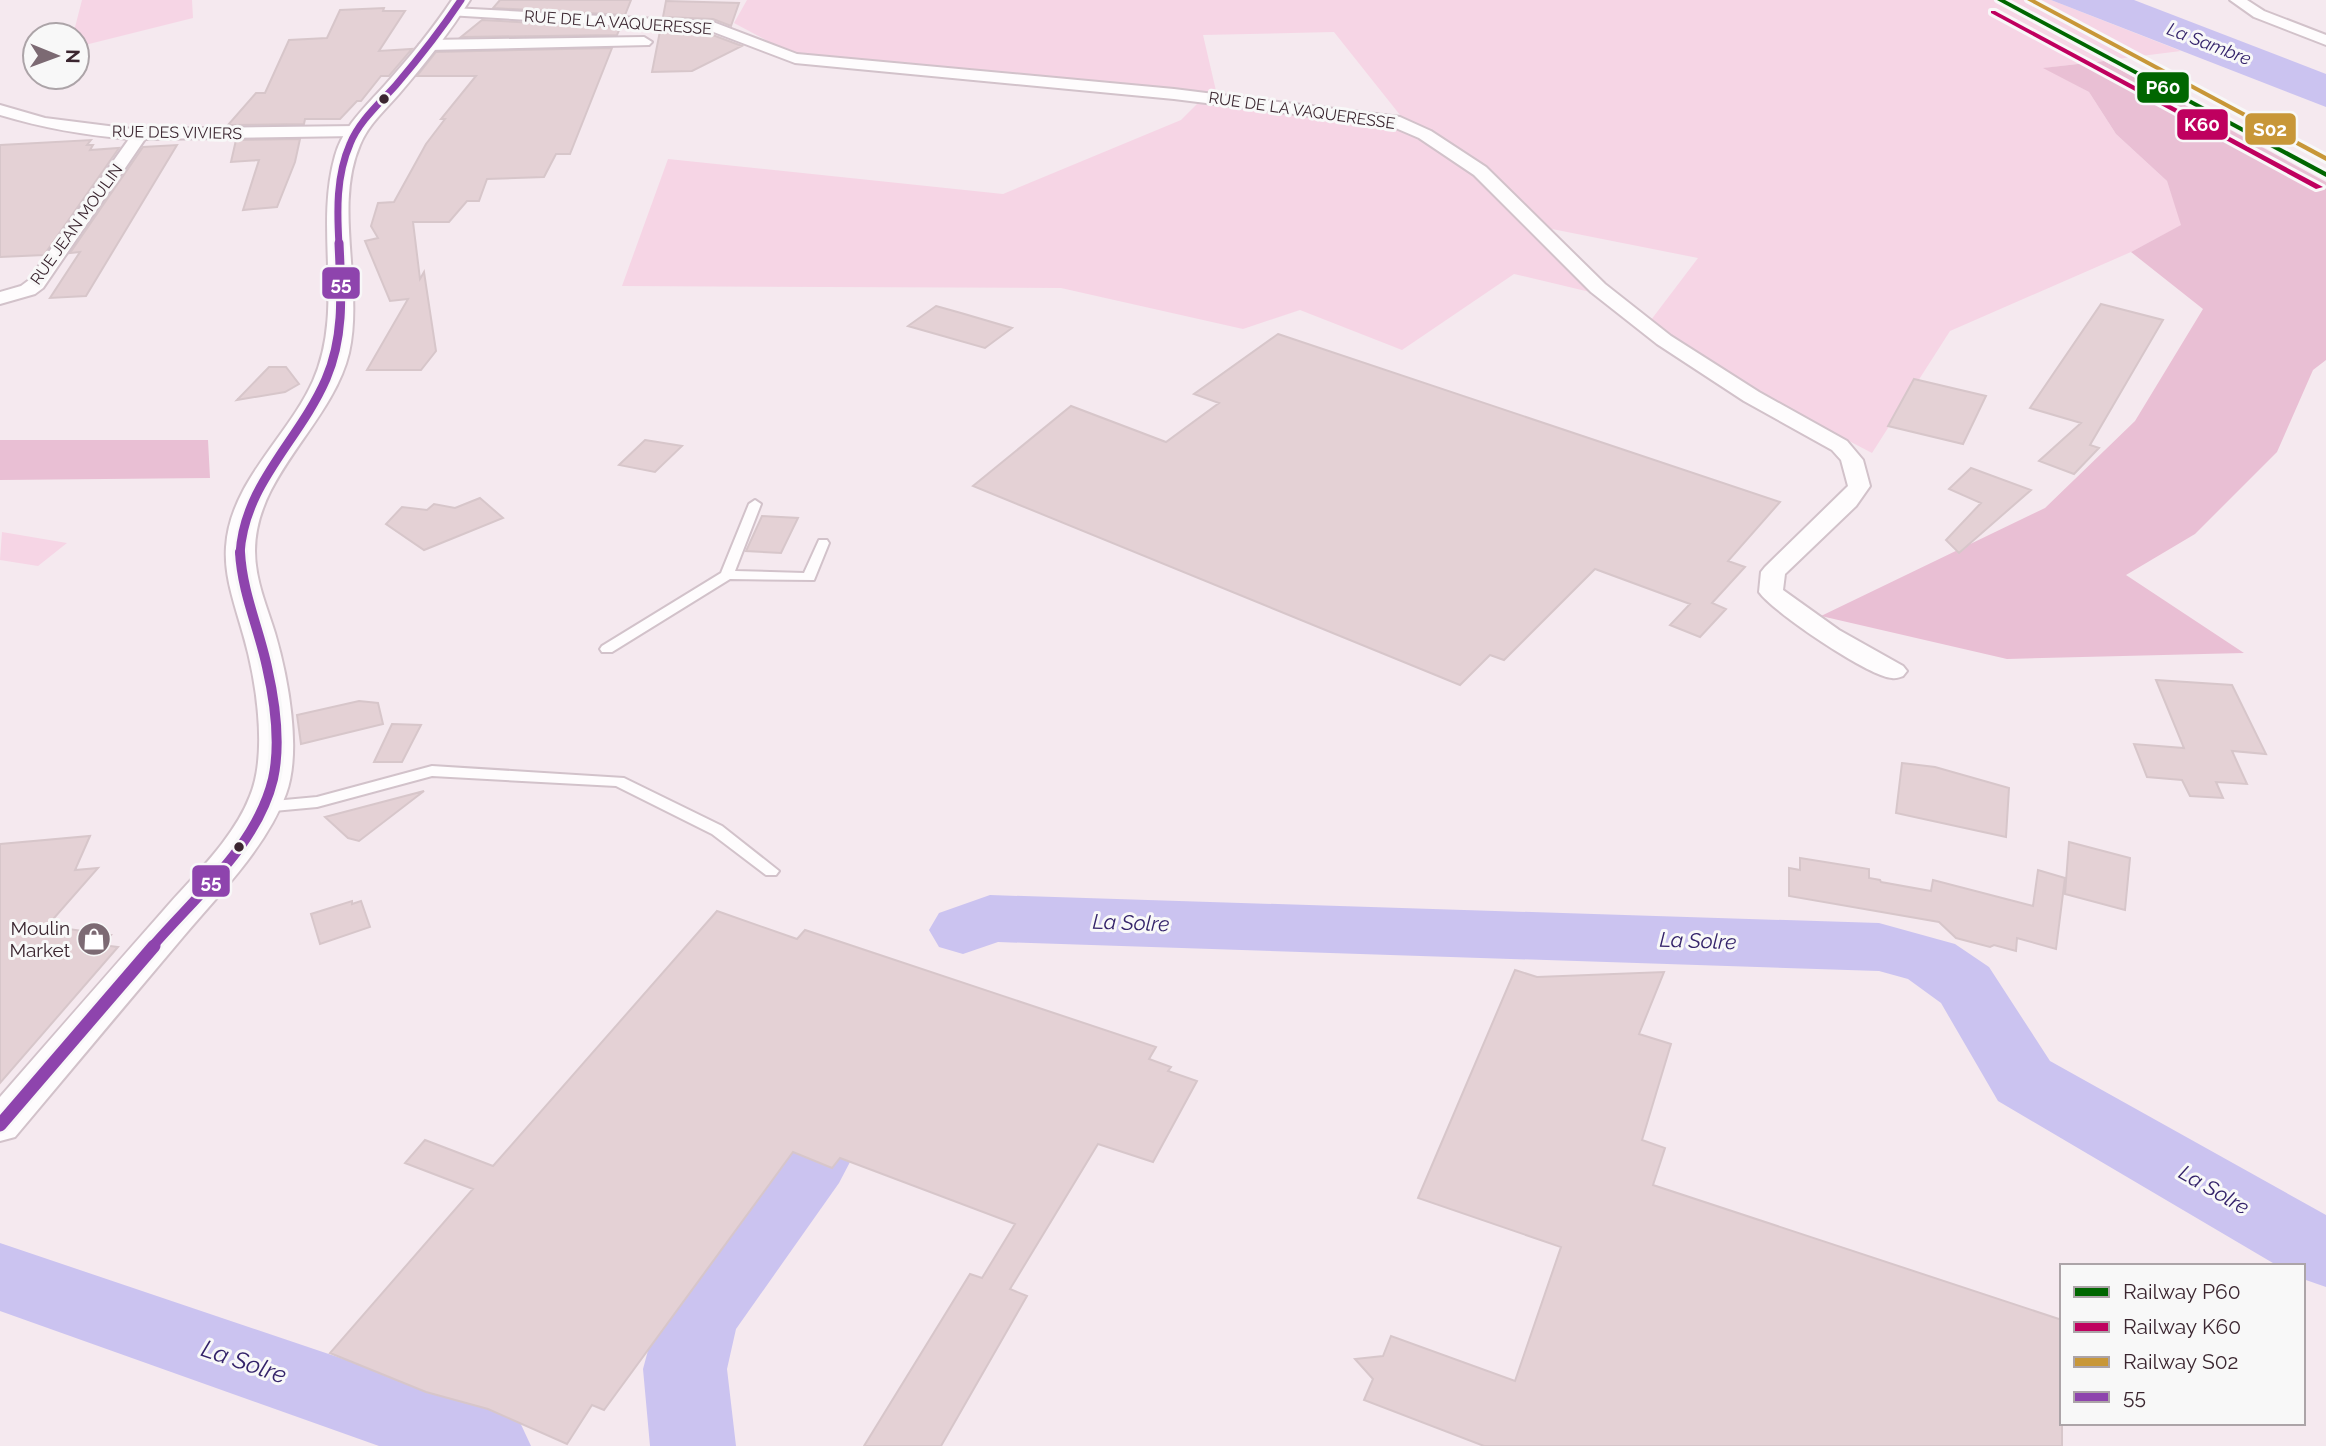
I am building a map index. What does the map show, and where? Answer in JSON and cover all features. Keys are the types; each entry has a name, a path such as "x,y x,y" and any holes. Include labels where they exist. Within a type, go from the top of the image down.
{"street":[{"path":"2237,0 2259,14 2326,40"},
{"path":"0,1125 241,842 262,807 272,783 275,767 273,730 261,640 245,584 241,542 256,496 326,382 340,340 342,294 338,189 347,149 357,131 457,6"},
{"name":"RUE DE LA VAQUERESSE","path":"457,6 713,27 795,58 1174,94 1394,121 1420,129 1500,186 1598,288 1633,316 1697,362 1838,444 1850,454 1857,468 1859,486 1848,501 1814,529 1773,572 1771,592 1807,623 1894,671"},
{"path":"427,45 643,41"},
{"name":"RUE DES VIVIERS","path":"0,110 40,122 140,135 357,131"},
{"name":"RUE JEAN MOULIN","path":"0,298 28,290 36,284 140,135"}],"lane":[{"path":"727,575 755,504"},
{"path":"607,649 727,575 809,577 823,543"},
{"path":"262,807 317,802 432,771 619,781 717,830 771,871"}],"shaded area":[{"path":"82,0 192,0 193,18 91,44 91,21 77,21"},
{"path":"747,0 2051,0 2181,51 2045,68 2089,92 2116,134 2167,181 2182,225 2131,252 1950,331 1872,453 1738,383 1651,320 1698,258 1552,229 1590,292 1514,274 1402,350 1300,310 1243,329 1061,288 622,286 668,159 1003,194 1181,120 1201,100 1400,115 1334,32 1203,35 1217,95 788,52 734,23"},
{"path":"2104,61 2326,182 2326,360 2313,370 2277,452 2195,534 2126,575 2244,653 2007,659 1821,616 2045,508 2135,421 2203,309 2131,252 2181,225 2167,181 2116,134 2089,92 2043,68"},
{"path":"0,440 208,440 210,478 0,480"},
{"path":"2,532 67,543 38,566 0,560"}],"water":[{"name":"La Sambre","path":"2051,0 2134,0 2326,74 2326,107"}],"building":[{"path":"500,0 631,0 625,15 493,8"},
{"path":"666,1 739,3 731,26 713,19 663,17"},
{"path":"384,8 383,11 405,11 379,51 412,49 389,76 381,76 361,101 357,101 340,119 305,119 304,124 228,125 256,93 265,93 289,40 327,38 340,10"},
{"path":"482,20 620,28 617,35 461,37"},
{"path":"660,31 710,34 742,46 692,71 652,72"},
{"path":"612,48 570,154 556,154 544,177 487,179 479,201 467,201 449,222 413,222 420,279 424,272 436,351 421,370 367,370 408,299 390,301 365,241 378,238 371,226 378,203 394,202 426,144 445,119 441,119 476,76 417,76 436,52"},
{"path":"300,139 295,162 277,207 243,210 259,160 231,162 236,140"},
{"path":"91,140 87,145 93,145 90,150 119,148 44,255 0,257 0,145"},
{"path":"177,145 86,296 50,298 80,252 70,253 143,147"},
{"path":"2101,304 2163,320 2090,445 2099,448 2074,474 2039,461 2081,423 2030,408"},
{"path":"936,306 1012,328 985,348 908,326"},
{"path":"1278,334 1780,502 1728,561 1745,567 1712,603 1726,609 1700,637 1670,625 1690,604 1595,569 1504,660 1490,655 1460,685 973,486 1071,406 1166,442 1219,403 1194,394"},
{"path":"269,367 286,367 299,384 285,392 237,400"},
{"path":"1914,379 1986,396 1963,444 1888,426"},
{"path":"645,440 682,446 655,472 619,465"},
{"path":"1971,468 2031,490 1959,553 1946,540 1981,503 1949,489"},
{"path":"480,498 503,518 424,550 386,524 402,507 427,510 434,504 455,508"},
{"path":"762,516 798,518 781,553 746,551"},
{"path":"2156,680 2232,685 2266,754 2232,751 2247,784 2216,782 2223,798 2190,796 2182,780 2147,777 2134,744 2184,748"},
{"path":"359,701 378,703 383,724 301,744 297,715"},
{"path":"392,724 421,725 402,762 374,762"},
{"path":"1902,763 1935,767 2009,788 2006,837 1896,813"},
{"path":"424,791 359,841 348,838 325,817"},
{"path":"90,836 75,870 98,868 47,926 111,935 102,945 118,947 0,1083 0,844"},
{"path":"2069,842 2130,858 2125,910 2065,894"},
{"path":"1800,858 1869,869 1869,878 1881,882 1931,891 1933,880 2033,906 2038,870 2065,878 2056,949 2017,938 2016,951 1994,945 1990,947 1956,938 1939,922 1789,896 1789,868 1800,870"},
{"path":"352,901 352,904 361,901 370,927 320,944 311,914"},
{"path":"717,911 797,939 805,930 1156,1047 1149,1059 1171,1067 1168,1071 1197,1081 1153,1162 1098,1144 1010,1289 1027,1296 941,1446 864,1446 970,1274 982,1278 1015,1224 840,1158 832,1168 793,1152 604,1410 592,1405 567,1444 488,1409 426,1392 330,1353 473,1189 405,1163 425,1140 493,1166"},
{"path":"1515,970 1537,977 1664,972 1639,1034 1671,1044 1642,1140 1665,1148 1653,1185 2060,1319 2062,1446 1484,1446 1364,1400 1373,1379 1355,1359 1383,1356 1391,1336 1515,1381 1561,1247 1418,1198"}],"waterway":[{"name":"La Solre","path":"963,930 990,918 1879,947 1931,961 1965,985 2024,1081 2326,1254"},
{"name":"La Solre","path":"693,1446 685,1369 698,1317 812,1162"},
{"name":"La Solre","path":"0,1277 488,1446"}],"rail line":[{"name":"P60","path":"2000,0 2326,175"},
{"name":"S02","path":"2030,0 2326,159"},
{"name":"K60","path":"1993,12 2319,187"}],"transit line":[{"name":"55","path":"0,1125 225,865 250,830 269,793 276,756 272,691 264,650 242,573 240,552 244,525 265,475 312,405 326,380 335,355 341,303 338,194 350,143 364,121 420,55 461,0"}],"place":[{"name":"Moulin Market","path":"94,939"}]}
